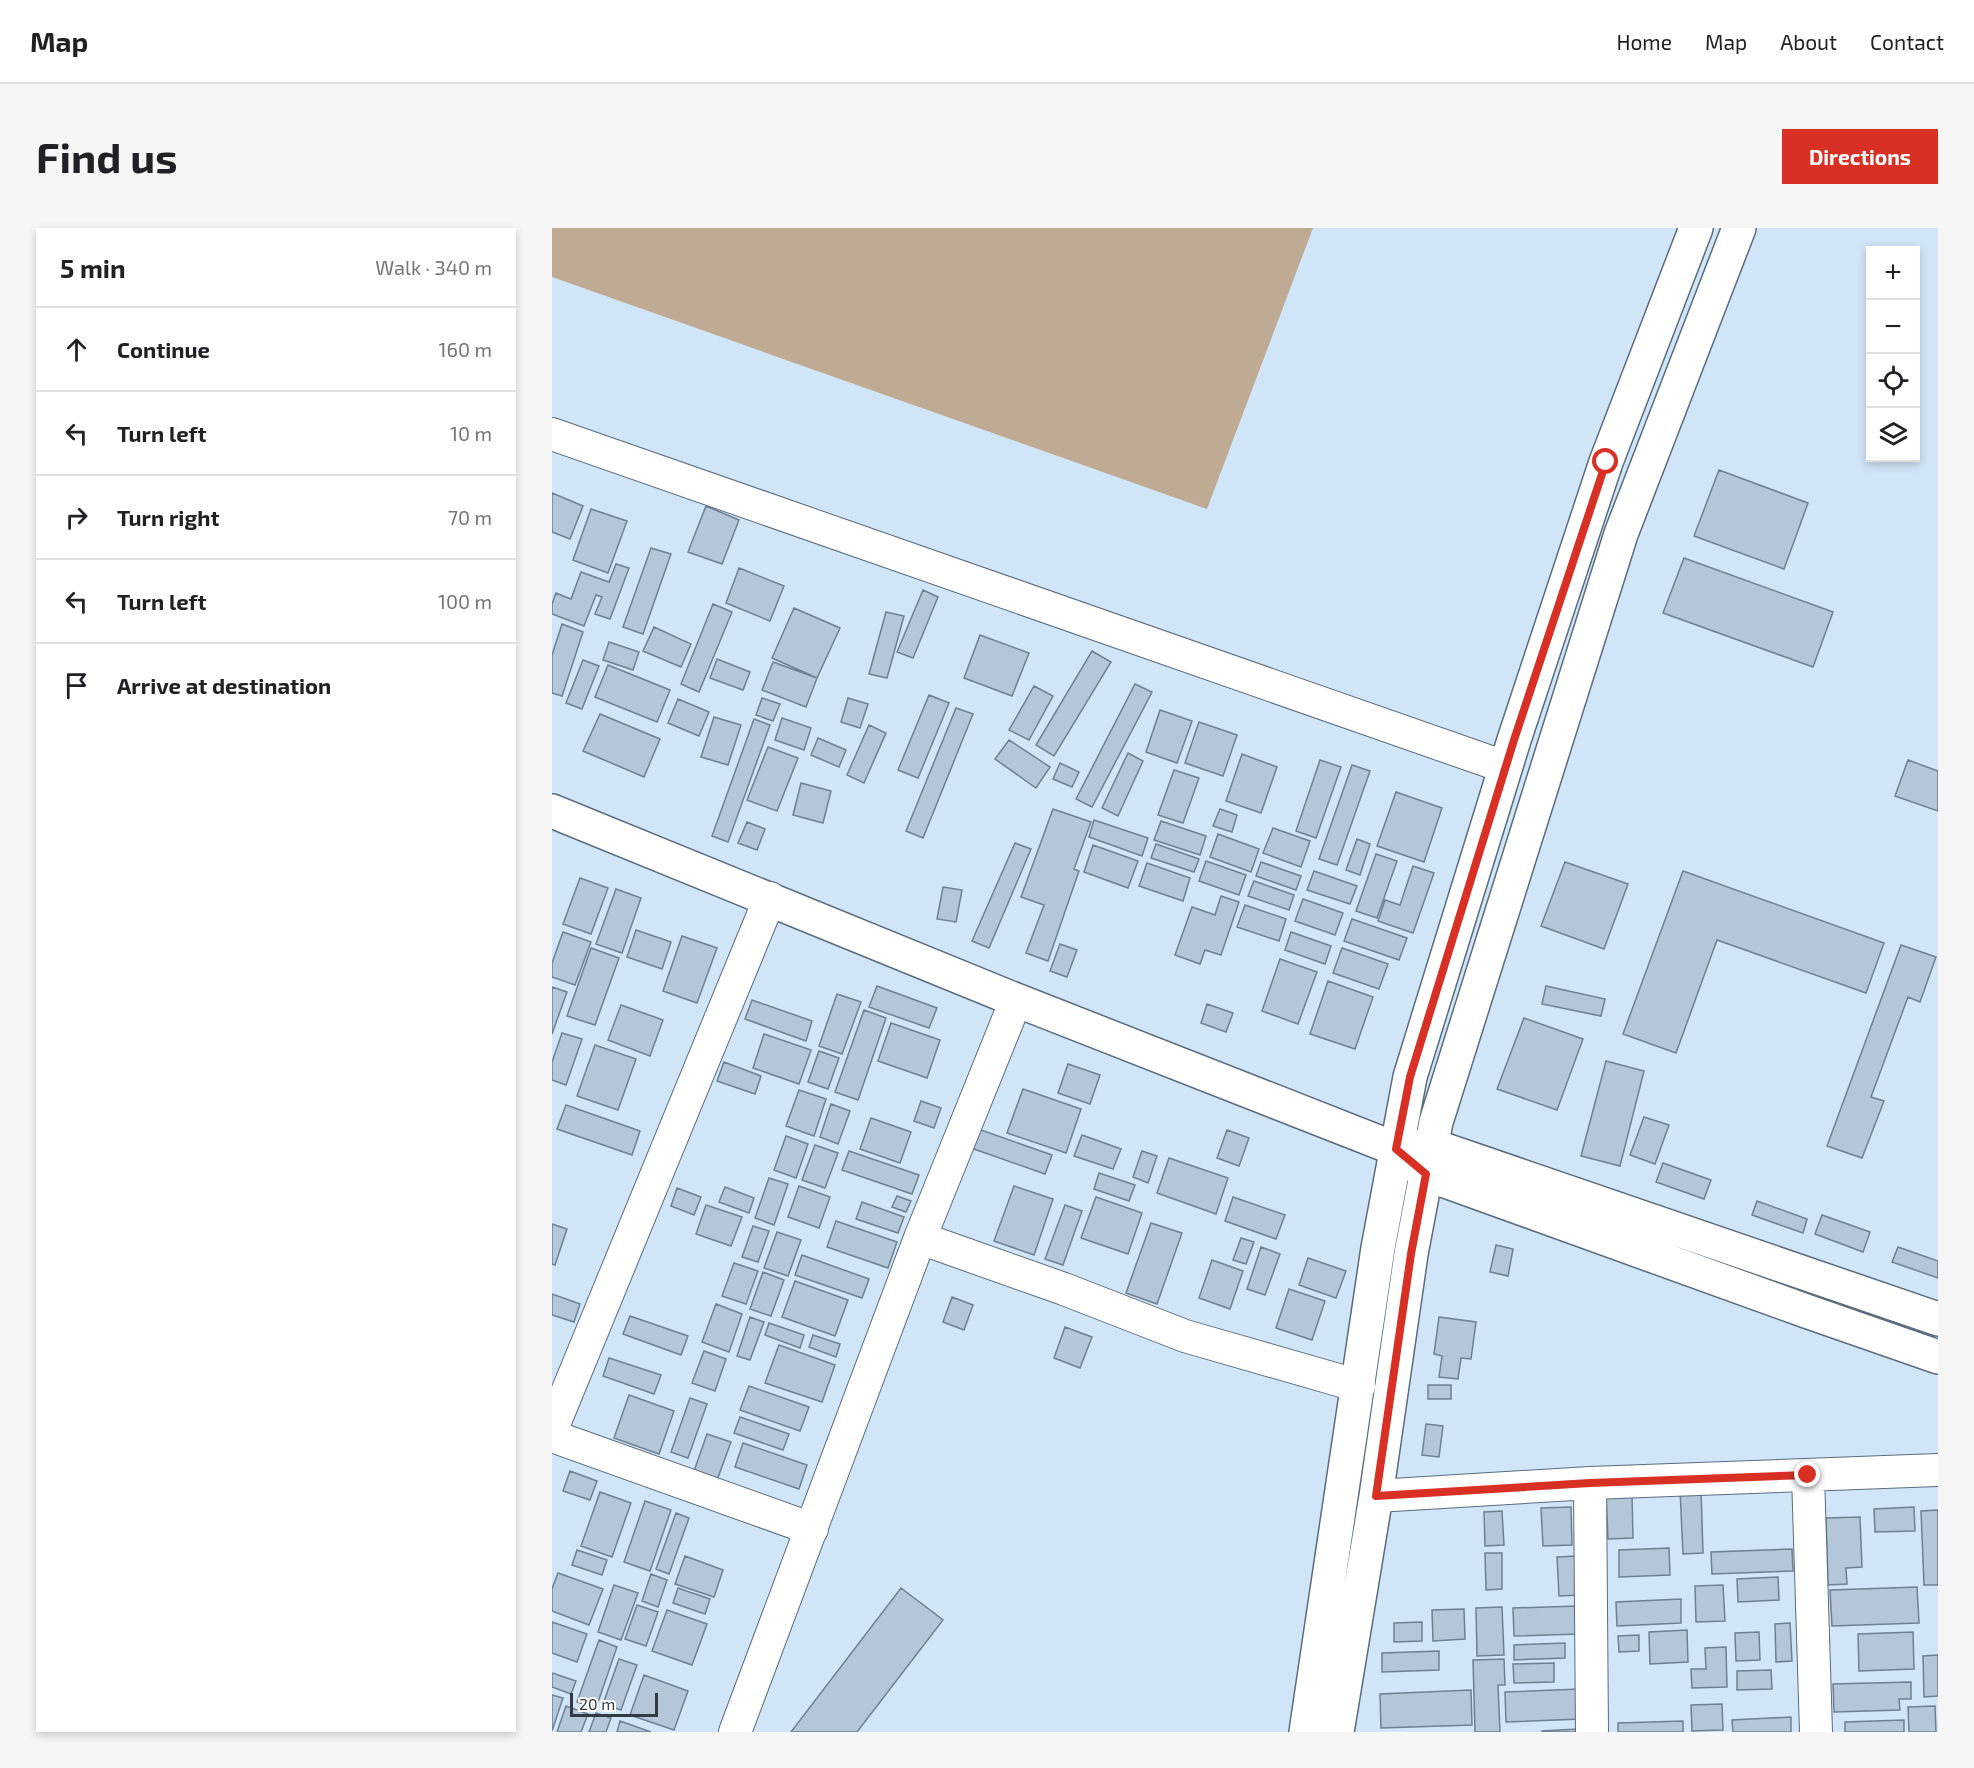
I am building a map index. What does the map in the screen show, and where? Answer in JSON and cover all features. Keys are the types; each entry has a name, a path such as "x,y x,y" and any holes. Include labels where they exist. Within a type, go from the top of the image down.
{"street":[{"path":"1306,1732 1378,1248 1410,1077 1505,767 1606,462 1696,228"},
{"path":"1337,1732 1376,1496 1411,1254 1436,1122 1621,534 1739,228"},
{"path":"552,434 1505,767"},
{"path":"552,811 1016,1000 1396,1149 1938,1319"},
{"path":"552,1429 770,898"},
{"path":"735,1732 920,1238 1016,1000"},
{"path":"1428,1159 1806,1311 1938,1357"},
{"path":"920,1238 1185,1335 1359,1386"},
{"path":"552,1436 812,1529"},
{"path":"1376,1496 1590,1483 1938,1470"},
{"path":"1808,1475 1816,1732"},
{"path":"1590,1483 1593,1732"}],"shaded area":[{"path":"552,228 1313,228 1207,509 552,277"}],"building":[{"path":"1719,470 1808,503 1784,569 1694,536"},
{"path":"552,493 583,506 570,539 552,532"},
{"path":"706,506 739,520 722,564 688,552"},
{"path":"591,509 627,521 608,573 573,560"},
{"path":"651,548 671,554 643,634 623,627"},
{"path":"1684,558 1833,612 1813,667 1663,613"},
{"path":"616,564 629,568 610,619 595,614 602,597 596,595 584,626 552,614 552,604 556,593 571,599 581,572 609,582"},
{"path":"739,568 784,586 770,621 726,603"},
{"path":"923,590 938,597 913,658 897,652"},
{"path":"713,604 732,612 699,692 681,684"},
{"path":"794,608 840,628 817,678 772,658"},
{"path":"886,612 904,616 887,678 869,674"},
{"path":"562,624 583,632 562,696 552,693 552,655"},
{"path":"654,627 691,644 681,667 643,651"},
{"path":"980,635 1029,653 1012,696 964,678"},
{"path":"609,642 639,652 633,670 603,660"},
{"path":"1092,651 1111,662 1054,756 1036,745"},
{"path":"717,659 750,672 743,690 710,678"},
{"path":"583,660 599,666 582,709 566,703"},
{"path":"773,662 817,678 806,707 762,690"},
{"path":"608,665 670,690 657,722 595,697"},
{"path":"1135,684 1152,692 1092,807 1076,799"},
{"path":"1034,686 1053,696 1029,740 1009,730"},
{"path":"929,695 949,703 918,778 898,770"},
{"path":"762,698 780,704 773,721 756,715"},
{"path":"848,698 868,704 860,728 841,722"},
{"path":"678,699 709,712 699,736 668,723"},
{"path":"956,708 973,714 923,838 906,831"},
{"path":"1160,710 1192,721 1177,763 1146,752"},
{"path":"600,714 660,739 644,777 583,751"},
{"path":"714,717 741,725 728,765 701,757"},
{"path":"782,718 811,728 804,750 775,740"},
{"path":"754,719 770,725 728,842 712,836"},
{"path":"1199,722 1237,735 1223,776 1185,763"},
{"path":"869,725 886,733 864,783 847,775"},
{"path":"818,738 846,750 839,767 811,755"},
{"path":"1009,740 1050,767 1036,788 995,759"},
{"path":"768,747 798,758 777,811 747,800"},
{"path":"1128,753 1143,761 1118,816 1102,808"},
{"path":"1242,754 1277,767 1261,813 1226,801"},
{"path":"1320,760 1341,767 1316,838 1296,831"},
{"path":"1908,760 1938,771 1938,811 1895,796"},
{"path":"1060,763 1079,772 1072,787 1053,779"},
{"path":"1352,765 1370,771 1337,865 1319,859"},
{"path":"1174,770 1199,778 1183,823 1158,815"},
{"path":"801,783 831,791 823,823 793,815"},
{"path":"1396,792 1442,808 1424,862 1377,846"},
{"path":"1053,809 1091,822 1074,869 1079,871 1048,961 1026,953 1044,905 1021,897"},
{"path":"1220,809 1237,815 1232,832 1213,826"},
{"path":"1094,820 1148,838 1142,856 1089,837"},
{"path":"1161,821 1206,836 1200,855 1154,840"},
{"path":"747,822 765,829 757,850 738,843"},
{"path":"1273,828 1310,841 1301,867 1263,853"},
{"path":"1218,834 1259,849 1251,872 1210,857"},
{"path":"1357,839 1370,844 1360,875 1346,870"},
{"path":"1015,843 1031,849 989,948 972,941"},
{"path":"1156,844 1199,859 1194,872 1151,858"},
{"path":"1093,845 1138,861 1128,888 1084,872"},
{"path":"1376,854 1397,861 1377,918 1356,911"},
{"path":"1206,861 1246,875 1239,895 1199,881"},
{"path":"1261,862 1301,876 1296,890 1256,876"},
{"path":"1565,862 1628,884 1604,949 1541,926"},
{"path":"1147,863 1190,878 1183,901 1139,886"},
{"path":"1413,866 1434,873 1413,933 1378,921 1385,900 1400,905"},
{"path":"1314,871 1357,886 1350,904 1307,890"},
{"path":"1683,871 1884,943 1866,993 1717,940 1676,1053 1623,1034"},
{"path":"580,878 608,888 591,934 563,924"},
{"path":"1254,881 1294,895 1289,910 1248,896"},
{"path":"943,887 962,890 956,922 937,919"},
{"path":"616,889 641,898 622,953 596,944"},
{"path":"1221,896 1239,902 1221,955 1205,950 1200,964 1175,955 1192,907 1215,915"},
{"path":"1303,899 1343,913 1335,935 1295,921"},
{"path":"1245,905 1286,919 1279,941 1237,927"},
{"path":"1352,919 1407,938 1399,960 1344,941"},
{"path":"636,930 671,942 662,969 627,957"},
{"path":"563,932 591,942 575,985 552,977 552,963"},
{"path":"1291,932 1331,946 1325,964 1285,950"},
{"path":"682,936 717,948 697,1003 663,991"},
{"path":"1060,944 1077,950 1067,977 1050,971"},
{"path":"1901,945 1936,957 1920,1002 1908,997 1871,1097 1884,1101 1862,1158 1827,1146"},
{"path":"591,948 619,958 595,1025 567,1016"},
{"path":"1342,948 1388,964 1379,989 1333,973"},
{"path":"1280,959 1317,972 1298,1024 1262,1011"},
{"path":"1328,981 1373,997 1355,1049 1310,1034"},
{"path":"877,986 937,1008 929,1028 869,1007"},
{"path":"1546,986 1605,999 1601,1016 1542,1004"},
{"path":"552,987 567,992 552,1034"},
{"path":"837,994 861,1002 842,1054 819,1046"},
{"path":"752,1000 812,1021 806,1041 745,1019"},
{"path":"1207,1004 1233,1013 1226,1032 1201,1023"},
{"path":"621,1005 663,1020 650,1056 608,1040"},
{"path":"864,1010 886,1018 858,1100 835,1092"},
{"path":"1524,1018 1583,1039 1557,1110 1497,1089"},
{"path":"891,1023 940,1040 927,1078 878,1061"},
{"path":"562,1033 582,1039 566,1085 552,1080 552,1062"},
{"path":"764,1034 811,1050 799,1084 753,1068"},
{"path":"595,1045 636,1059 618,1110 577,1096"},
{"path":"819,1051 839,1058 828,1089 808,1082"},
{"path":"1606,1061 1644,1071 1620,1166 1581,1156"},
{"path":"724,1062 761,1076 755,1094 717,1081"},
{"path":"1068,1064 1100,1075 1090,1104 1058,1093"},
{"path":"1023,1089 1081,1109 1066,1153 1007,1133"},
{"path":"799,1090 826,1099 814,1136 786,1126"},
{"path":"921,1101 941,1108 934,1128 914,1121"},
{"path":"831,1104 850,1111 838,1144 820,1137"},
{"path":"566,1105 640,1131 632,1155 557,1129"},
{"path":"1644,1117 1669,1125 1655,1164 1630,1155"},
{"path":"871,1118 911,1132 900,1163 860,1149"},
{"path":"978,1129 1052,1155 1045,1174 971,1148"},
{"path":"1227,1130 1249,1138 1239,1166 1217,1158"},
{"path":"1082,1135 1121,1149 1113,1169 1074,1156"},
{"path":"786,1136 808,1144 796,1178 774,1170"},
{"path":"815,1145 838,1153 825,1188 802,1180"},
{"path":"849,1151 919,1175 912,1194 842,1170"},
{"path":"1142,1151 1157,1156 1148,1183 1133,1177"},
{"path":"1169,1158 1228,1178 1216,1214 1157,1193"},
{"path":"1663,1163 1711,1180 1704,1199 1656,1182"},
{"path":"1099,1173 1135,1185 1129,1201 1094,1189"},
{"path":"769,1178 788,1184 774,1225 755,1218"},
{"path":"799,1186 830,1197 819,1228 788,1217"},
{"path":"1014,1186 1053,1199 1034,1255 994,1241"},
{"path":"725,1187 754,1198 749,1213 719,1202"},
{"path":"677,1188 701,1197 694,1215 671,1206"},
{"path":"897,1196 911,1201 906,1212 892,1207"},
{"path":"1096,1197 1142,1213 1128,1254 1081,1238"},
{"path":"1233,1197 1285,1215 1276,1239 1225,1221"},
{"path":"1757,1201 1807,1219 1803,1233 1752,1215"},
{"path":"862,1202 904,1217 898,1233 856,1219"},
{"path":"706,1205 742,1217 731,1246 696,1234"},
{"path":"1065,1205 1082,1211 1063,1265 1045,1259"},
{"path":"1822,1215 1870,1232 1863,1252 1815,1234"},
{"path":"836,1221 897,1242 888,1268 827,1247"},
{"path":"1151,1223 1182,1233 1157,1304 1126,1293"},
{"path":"552,1224 567,1229 555,1265 552,1264"},
{"path":"753,1226 769,1231 758,1262 742,1257"},
{"path":"777,1232 801,1240 788,1276 764,1268"},
{"path":"1241,1238 1254,1242 1246,1264 1233,1260"},
{"path":"1496,1245 1513,1249 1508,1276 1490,1272"},
{"path":"1261,1247 1280,1254 1265,1295 1247,1289"},
{"path":"1898,1247 1938,1261 1938,1278 1892,1262"},
{"path":"802,1255 869,1279 862,1298 795,1275"},
{"path":"1308,1258 1346,1271 1336,1298 1299,1285"},
{"path":"1212,1260 1243,1271 1230,1309 1199,1298"},
{"path":"734,1263 758,1271 746,1304 722,1296"},
{"path":"763,1272 784,1280 771,1316 750,1309"},
{"path":"795,1281 848,1300 835,1336 782,1317"},
{"path":"1289,1289 1325,1301 1312,1340 1276,1328"},
{"path":"552,1294 580,1304 574,1322 552,1315"},
{"path":"952,1297 973,1305 964,1330 943,1322"},
{"path":"716,1304 742,1314 729,1352 702,1342"},
{"path":"630,1316 688,1336 681,1355 623,1334"},
{"path":"750,1317 764,1322 750,1360 737,1356"},
{"path":"1439,1317 1476,1322 1471,1359 1461,1358 1458,1379 1439,1377 1442,1356 1434,1354"},
{"path":"769,1323 804,1335 800,1348 765,1335"},
{"path":"1065,1327 1092,1337 1080,1368 1054,1358"},
{"path":"813,1335 840,1344 836,1357 809,1347"},
{"path":"779,1345 835,1365 822,1402 765,1383"},
{"path":"704,1351 726,1359 715,1391 692,1383"},
{"path":"609,1358 661,1375 654,1394 603,1376"},
{"path":"1428,1385 1451,1385 1451,1399 1428,1399"},
{"path":"749,1386 809,1407 800,1431 740,1410"},
{"path":"629,1395 674,1411 659,1454 614,1438"},
{"path":"690,1398 707,1404 688,1458 671,1452"},
{"path":"740,1417 789,1434 783,1450 734,1433"},
{"path":"1426,1424 1443,1426 1439,1457 1422,1455"},
{"path":"707,1434 731,1442 716,1483 693,1474"},
{"path":"743,1443 807,1465 799,1489 735,1467"},
{"path":"570,1471 597,1481 590,1500 563,1491"},
{"path":"1701,1489 1703,1553 1683,1554 1680,1490"},
{"path":"600,1492 631,1503 612,1557 581,1546"},
{"path":"1632,1494 1633,1538 1608,1539 1606,1495"},
{"path":"645,1501 671,1510 650,1571 624,1562"},
{"path":"1571,1507 1572,1545 1543,1546 1541,1508"},
{"path":"1914,1507 1915,1531 1875,1532 1874,1509"},
{"path":"1938,1510 1938,1585 1924,1585 1921,1511"},
{"path":"1502,1511 1504,1545 1485,1546 1484,1512"},
{"path":"676,1513 689,1518 669,1574 656,1569"},
{"path":"1860,1517 1862,1567 1846,1568 1847,1584 1828,1585 1826,1518"},
{"path":"1669,1548 1670,1575 1619,1577 1619,1550"},
{"path":"1792,1549 1793,1571 1712,1574 1711,1552"},
{"path":"577,1550 607,1560 602,1575 572,1565"},
{"path":"1485,1553 1502,1553 1502,1589 1486,1590"},
{"path":"685,1556 723,1570 714,1597 675,1584"},
{"path":"1577,1556 1579,1595 1559,1596 1557,1557"},
{"path":"558,1573 603,1589 589,1625 552,1611 552,1589"},
{"path":"651,1574 667,1580 658,1607 642,1601"},
{"path":"1778,1577 1779,1600 1738,1602 1737,1579"},
{"path":"614,1585 638,1593 621,1640 598,1632"},
{"path":"1723,1585 1725,1621 1696,1622 1695,1586"},
{"path":"1917,1587 1919,1623 1832,1626 1830,1590"},
{"path":"678,1588 710,1599 705,1614 673,1603"},
{"path":"901,1588 943,1620 857,1732 791,1732"},
{"path":"1681,1599 1681,1623 1617,1626 1616,1602"},
{"path":"637,1605 658,1612 646,1646 625,1639"},
{"path":"1578,1606 1579,1634 1514,1636 1513,1608"},
{"path":"1502,1607 1504,1655 1477,1656 1476,1608"},
{"path":"1464,1609 1465,1639 1433,1641 1432,1610"},
{"path":"667,1610 707,1624 692,1665 652,1651"},
{"path":"552,1622 587,1634 577,1662 552,1653"},
{"path":"1422,1622 1422,1641 1394,1642 1394,1623"},
{"path":"1790,1623 1792,1661 1776,1662 1775,1624"},
{"path":"1687,1630 1688,1662 1650,1664 1649,1632"},
{"path":"1759,1632 1760,1660 1736,1661 1735,1633"},
{"path":"1913,1632 1914,1669 1859,1671 1858,1634"},
{"path":"1639,1635 1639,1651 1619,1652 1618,1636"},
{"path":"599,1640 617,1647 596,1708 577,1702"},
{"path":"1565,1643 1565,1658 1514,1660 1514,1645"},
{"path":"1726,1647 1727,1687 1692,1688 1691,1669 1706,1669 1705,1648"},
{"path":"1439,1651 1439,1670 1382,1672 1382,1653"},
{"path":"1938,1655 1938,1696 1924,1697 1923,1656"},
{"path":"619,1659 637,1665 621,1710 603,1704"},
{"path":"1504,1659 1505,1685 1498,1685 1500,1732 1475,1732 1473,1660"},
{"path":"1554,1663 1554,1682 1514,1683 1513,1664"},
{"path":"1771,1670 1772,1689 1737,1690 1737,1671"},
{"path":"552,1673 576,1681 571,1694 552,1687"},
{"path":"644,1675 688,1691 674,1730 630,1715"},
{"path":"1911,1682 1911,1699 1899,1699 1900,1710 1834,1712 1833,1684"},
{"path":"1580,1689 1581,1719 1506,1722 1505,1692"},
{"path":"1471,1690 1472,1725 1381,1728 1380,1694"},
{"path":"552,1695 563,1698 552,1731"},
{"path":"1722,1704 1723,1730 1692,1731 1691,1705"},
{"path":"566,1706 588,1714 581,1732 557,1732"},
{"path":"1935,1706 1936,1732 1909,1732 1908,1707"},
{"path":"596,1713 611,1718 606,1732 589,1732"},
{"path":"1791,1717 1791,1732 1733,1732 1732,1720"},
{"path":"1904,1720 1904,1732 1845,1732 1845,1722"},
{"path":"620,1721 651,1732 617,1732"},
{"path":"1683,1721 1683,1732 1618,1732 1618,1723"},
{"path":"1577,1729 1577,1732 1542,1732 1542,1731"}],"route":[{"path":"1606,462 1514,740 1410,1077 1396,1149 1426,1174 1411,1254 1376,1496 1590,1483 1808,1475"}]}
